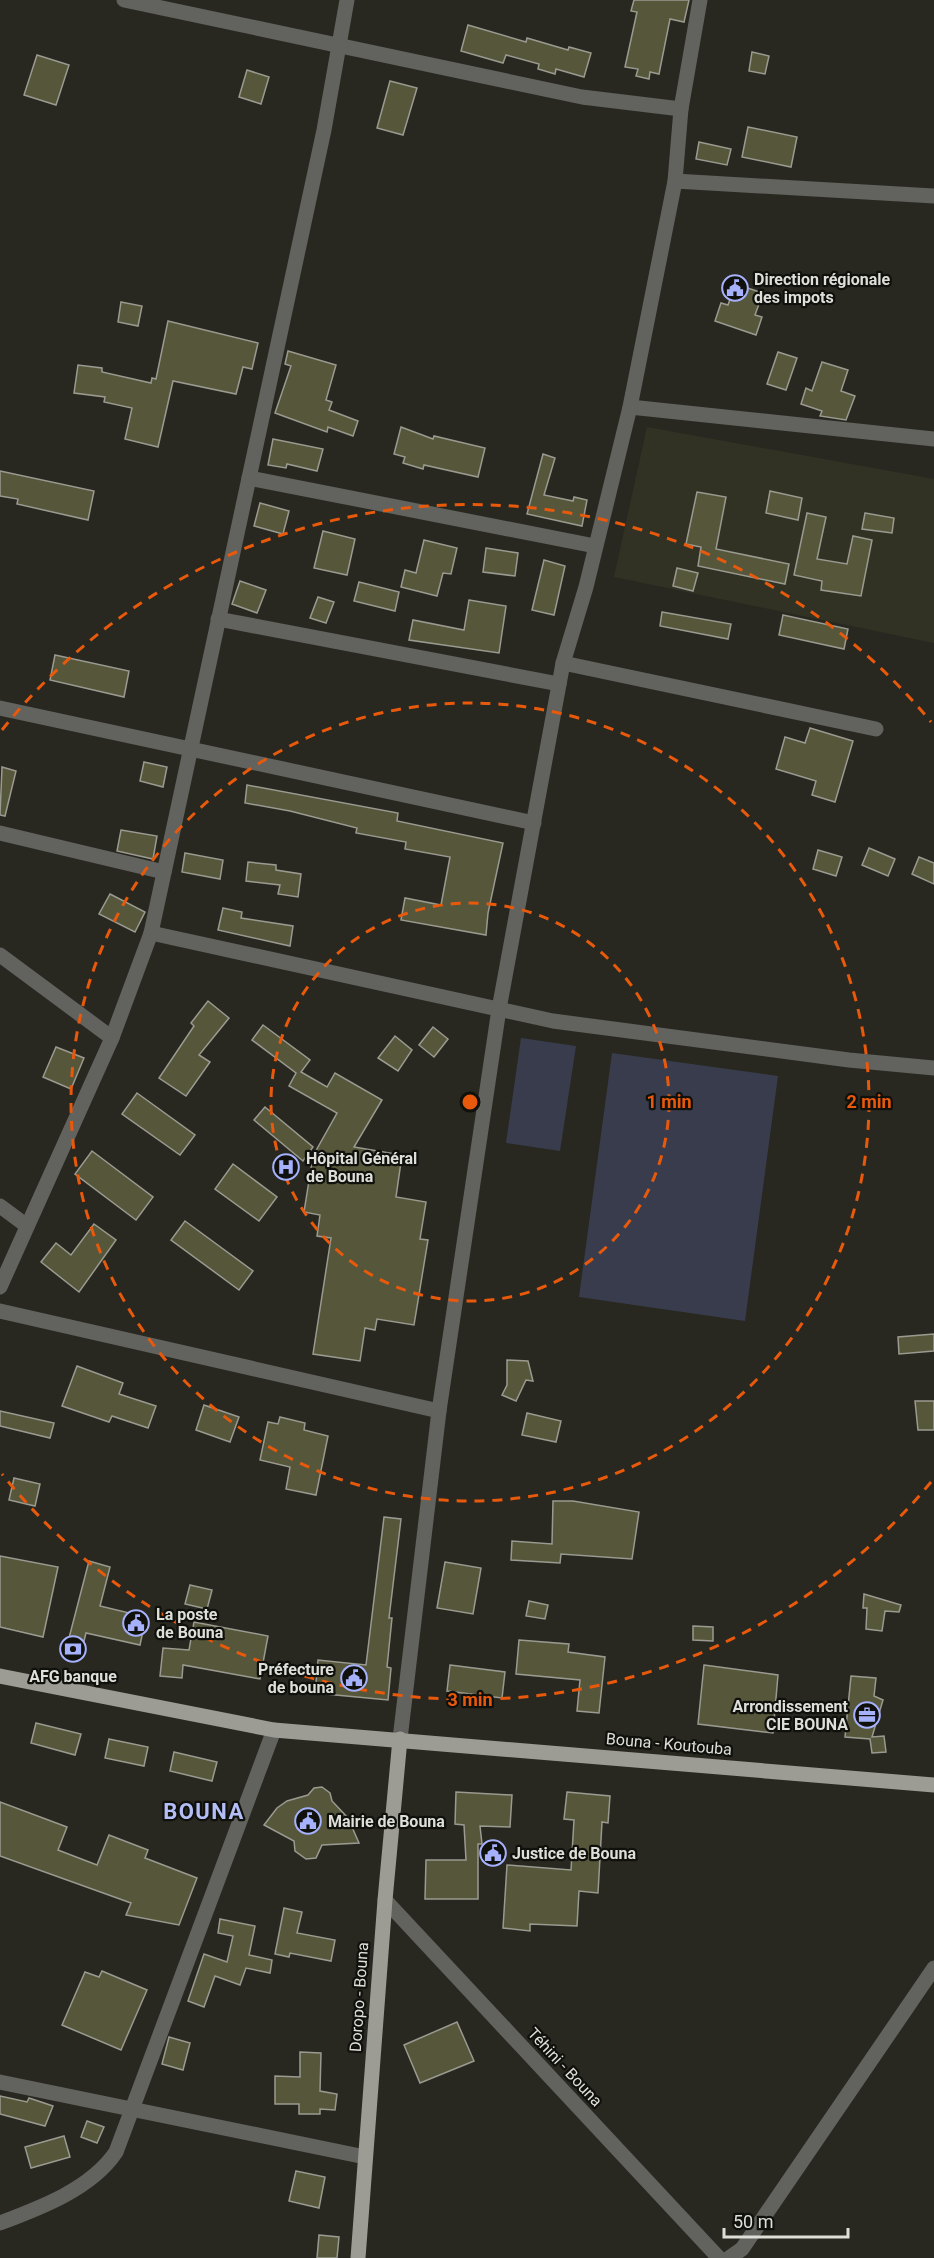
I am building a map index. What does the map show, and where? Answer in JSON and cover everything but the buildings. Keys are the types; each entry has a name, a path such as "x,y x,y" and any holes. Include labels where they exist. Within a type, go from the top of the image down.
{"main road":[{"name":"Bouna - Koutouba","path":"0,1676 274,1730 934,1785"},
{"name":"Doropo - Bouna","path":"358,2258 385,1900 400,1739"}],"street":[{"path":"124,0 582,96 681,109"},
{"path":"0,1287 112,1038 151,933 324,130 337,45 347,0"},
{"path":"400,1739 439,1411 499,1009 563,663 630,407 675,181 681,109 700,0"},
{"path":"675,181 934,196"},
{"path":"630,407 934,439"},
{"path":"249,478 595,546"},
{"path":"219,619 559,684"},
{"path":"563,663 876,729"},
{"path":"0,708 534,823"},
{"path":"0,833 164,872"},
{"path":"151,933 564,1023 849,1060 934,1068"},
{"path":"0,955 112,1038"},
{"path":"0,1206 27,1226"},
{"path":"0,1311 439,1411"},
{"path":"0,2223 36,2209 96,2174 116,2152 274,1730"},
{"name":"Téhini - Bouna","path":"385,1900 719,2258"},
{"path":"729,2258 742,2248 934,1968"},
{"path":"0,2082 365,2157"}],"shaded area":[{"path":"647,427 934,479 934,643 614,577"},
{"path":"521,1038 576,1046 560,1151 506,1143"},
{"path":"612,1053 778,1076 745,1321 579,1297"}],"place":[{"name":"Direction régionale des impots","path":"735,288"},
{"name":"Hôpital Général de Bouna","path":"286,1167"},
{"name":"La poste de Bouna","path":"136,1623"},
{"name":"AFG banque","path":"73,1649"},
{"name":"Préfecture de bouna","path":"354,1678"},
{"name":"Arrondissement CIE BOUNA","path":"867,1715"},
{"name":"Mairie de Bouna","path":"308,1821"},
{"name":"Justice de Bouna","path":"493,1853"}],"district":[{"name":"BOUNA","path":"204,1811"}]}
